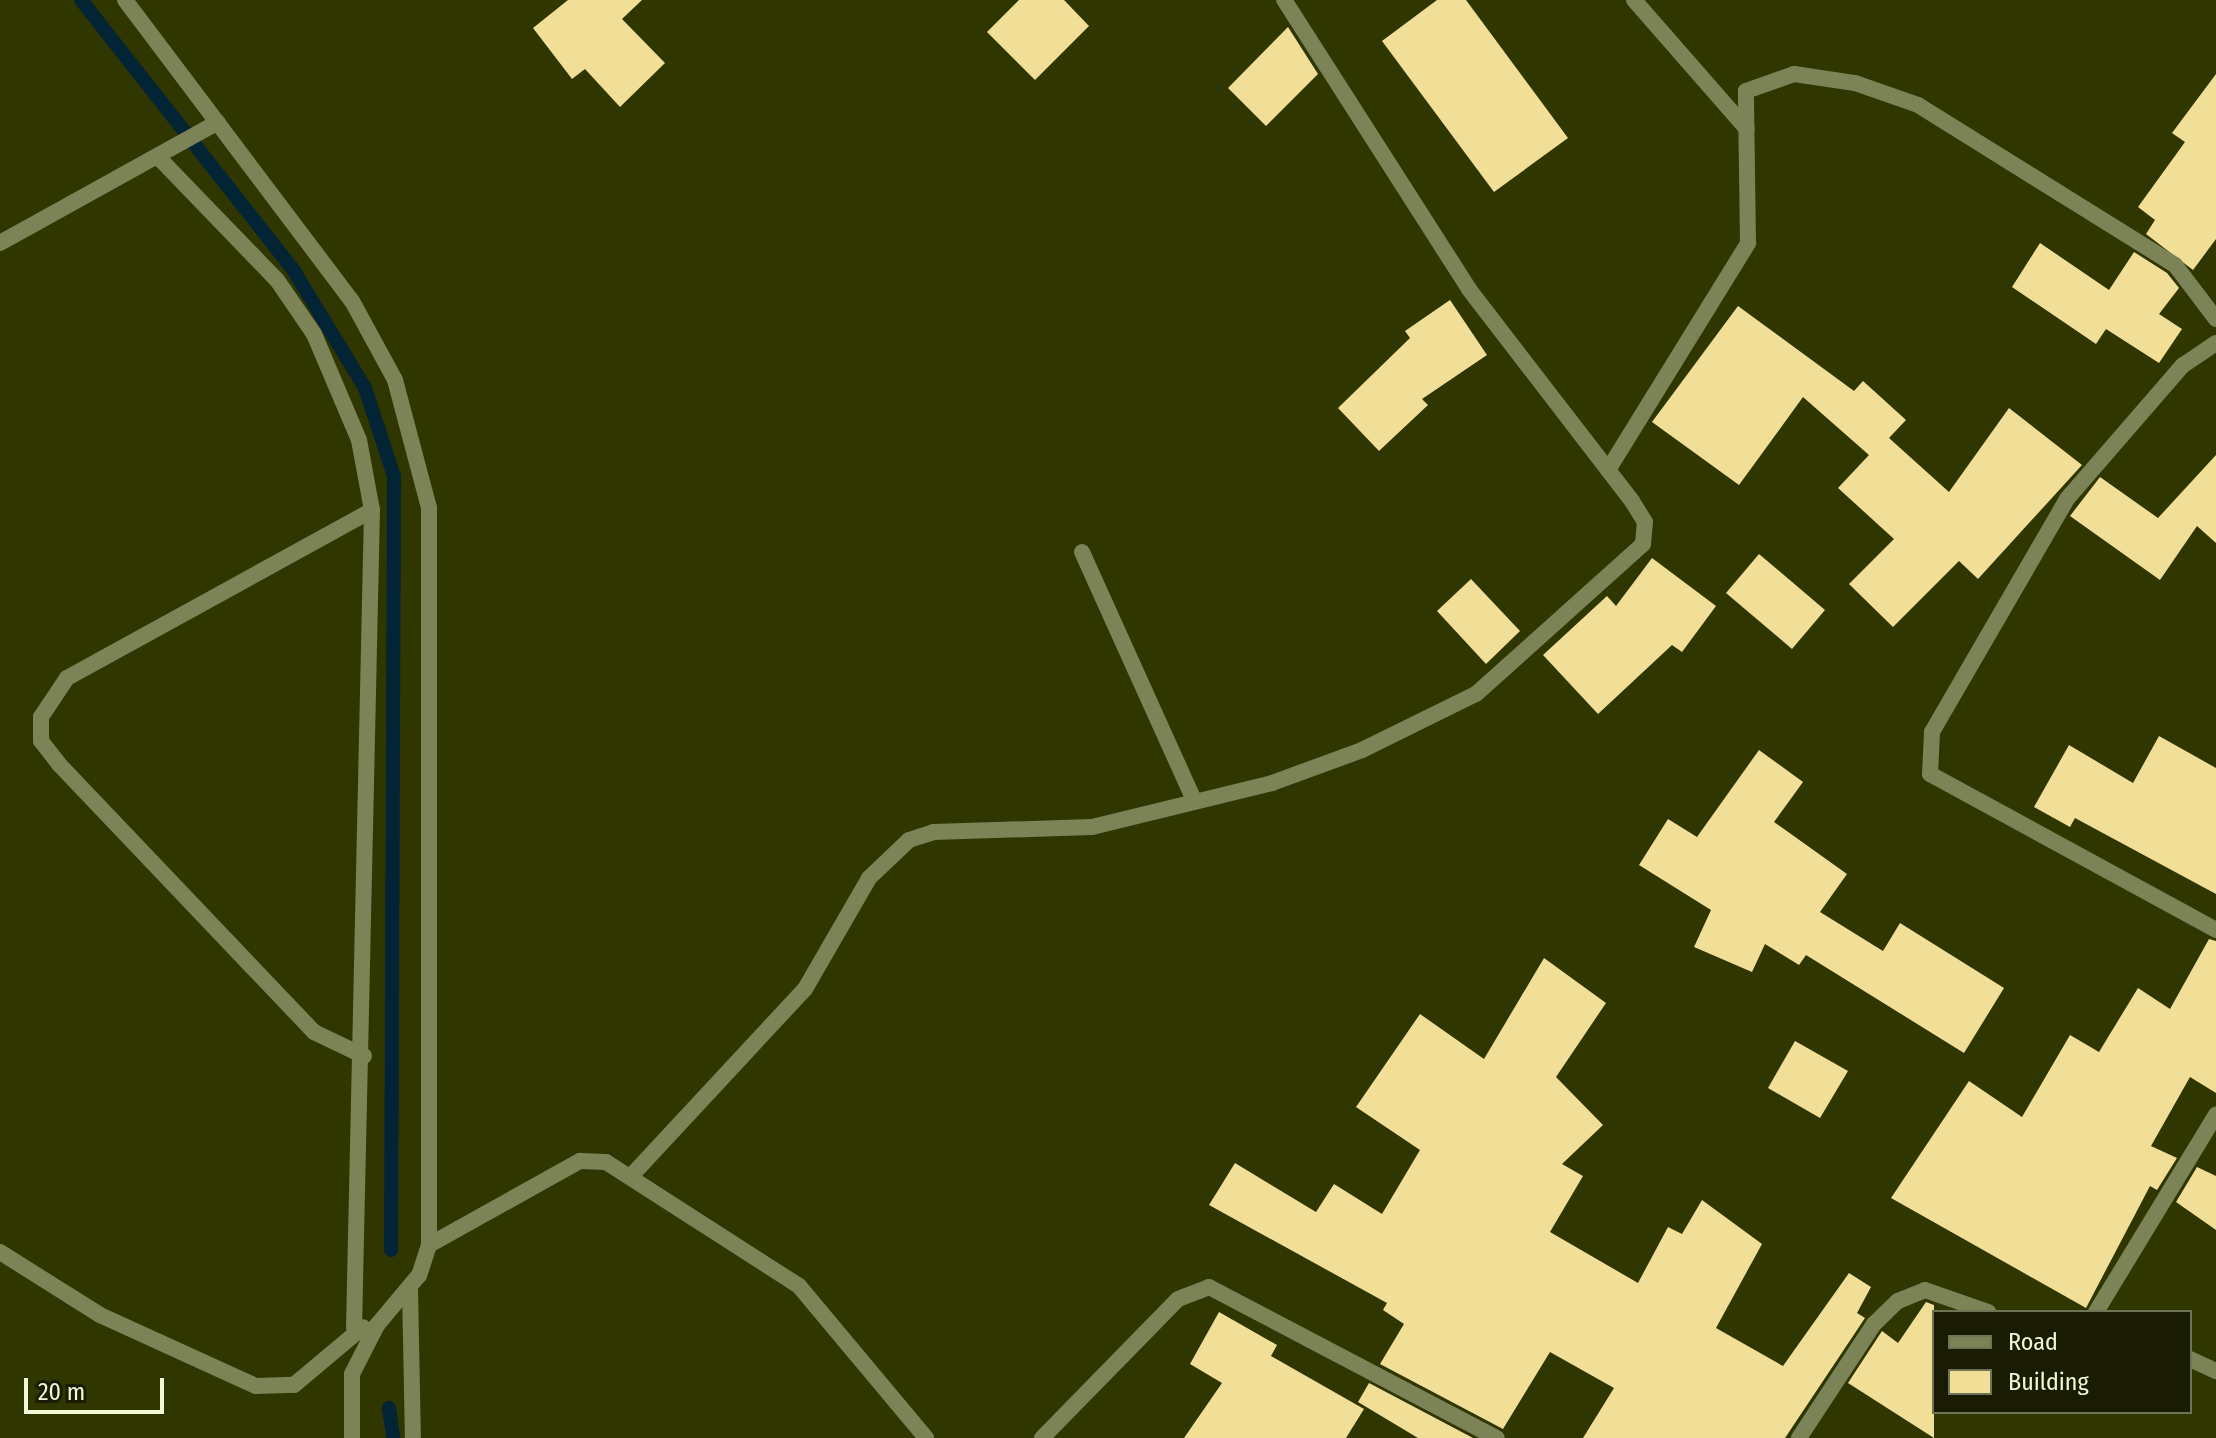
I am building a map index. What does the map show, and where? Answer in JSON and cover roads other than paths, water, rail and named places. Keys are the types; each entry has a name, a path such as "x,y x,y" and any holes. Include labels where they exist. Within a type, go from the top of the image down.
{"street":[{"path":"125,0 352,301 395,380 427,495 429,1245 410,1287 377,1325 352,1374 352,1438"},
{"path":"632,1175 805,989 869,878 909,840 933,832 1092,827 1195,802 1362,750 1476,694 1528,654 1643,544 1645,522 1469,289 1284,0"},
{"path":"1634,0 1747,129"},
{"path":"1608,470 1748,243 1746,91 1794,74 1855,83 1918,105 2175,265 2216,319"},
{"path":"0,243 160,159 218,122"},
{"path":"160,159 277,280 314,334 359,440 372,510 364,1056 354,1328"},
{"path":"2216,343 2183,365 2067,499 1932,732 1930,774 2216,930"},
{"path":"364,1056 314,1032 41,741 49,696 67,678 372,510"},
{"path":"1082,552 1195,802"},
{"path":"2097,1310 2216,1115"},
{"path":"429,1245 580,1161 606,1162 632,1175 819,1304 926,1438"},
{"path":"0,1252 100,1315 256,1386 294,1385 354,1328 377,1325"},
{"path":"410,1287 413,1438"},
{"path":"1042,1438 1178,1299 1209,1287 1497,1438"},
{"path":"1799,1438 1874,1324 1898,1301 1925,1290 1982,1310"},
{"path":"2192,1360 2216,1371"}],"waterway":[{"path":"81,0 294,271 365,388 394,476 391,1250"},
{"path":"389,1408 393,1438"}]}
